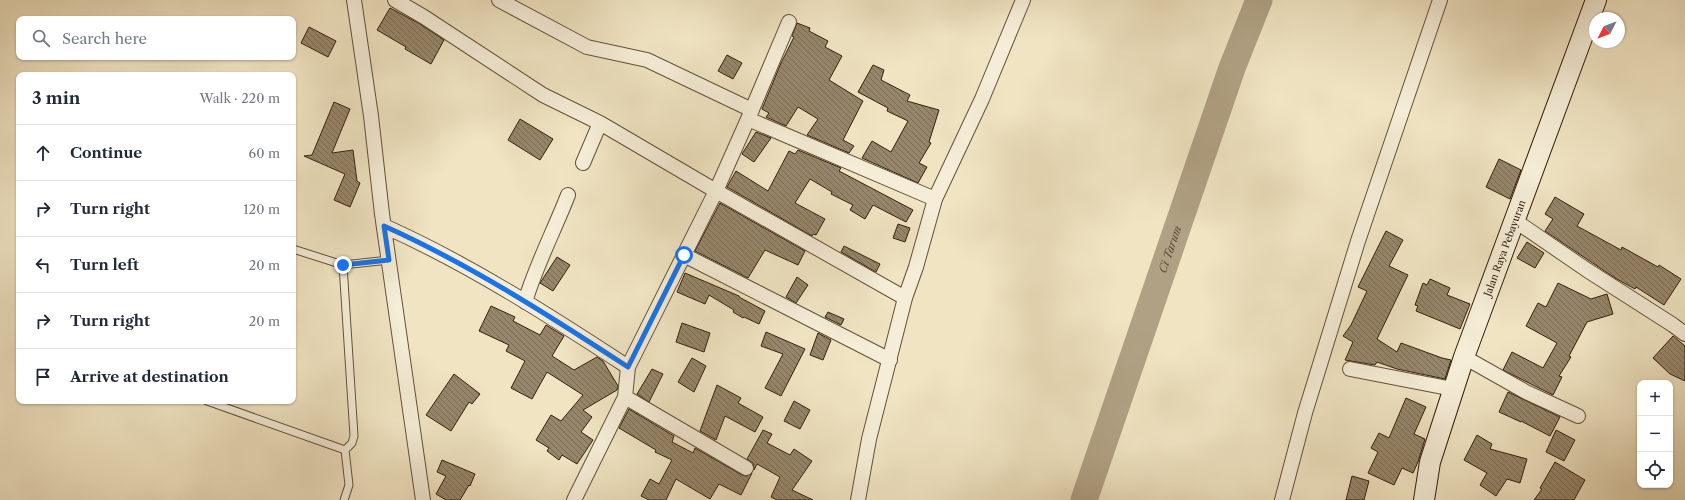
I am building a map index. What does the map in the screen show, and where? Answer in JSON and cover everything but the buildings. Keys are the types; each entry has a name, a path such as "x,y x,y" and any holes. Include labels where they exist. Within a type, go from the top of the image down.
{"main road":[{"name":"Jalan Raya Pebayuran","path":"1424,500 1430,462 1464,357 1596,0"}],"street":[{"path":"354,0 422,498"},
{"path":"395,0 424,17 543,95 600,123 716,191 905,298"},
{"path":"500,0 587,47 647,60 750,115 935,199"},
{"path":"858,500 869,439 905,298 916,267 935,199 982,99 1023,0"},
{"path":"1282,500 1305,413 1358,241 1440,0"},
{"path":"574,500 625,397 628,367 716,191 789,22"},
{"path":"583,163 600,123"},
{"path":"525,302 533,276 568,195"},
{"path":"1514,220 1587,270 1673,324 1685,334"},
{"path":"384,226 432,249 525,302 628,367"},
{"path":"684,255 890,360"},
{"path":"1464,357 1526,392 1578,416"},
{"path":"1350,369 1453,389"},
{"path":"625,397 746,468"}],"lane":[{"path":"296,250 343,265 389,260"},
{"path":"343,265 354,436 352,443 345,450"},
{"path":"215,404 345,450"},
{"path":"344,500 349,485 345,450"}],"waterway":[{"name":"Ci Tarum","path":"1084,500 1232,68 1259,0"}],"route":[{"path":"343,265 389,260 384,226 432,249 525,302 628,367 684,255"}]}
